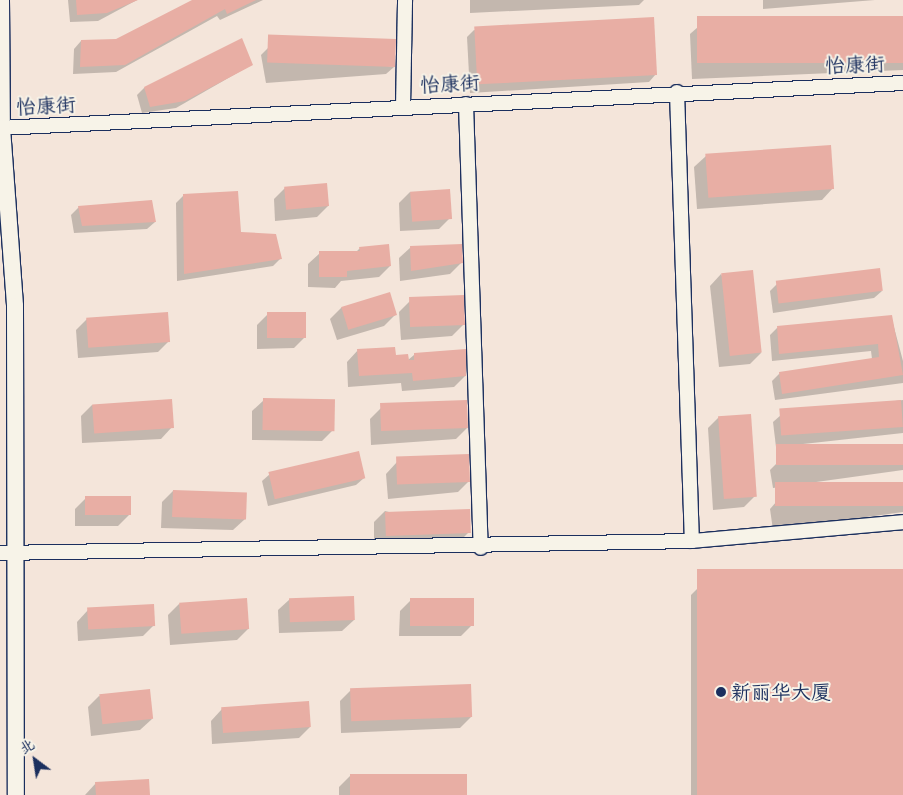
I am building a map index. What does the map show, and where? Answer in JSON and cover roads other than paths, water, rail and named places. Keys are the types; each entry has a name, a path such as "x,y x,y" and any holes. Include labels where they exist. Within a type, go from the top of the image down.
{"main road":[{"path":"1,0 1,128 15,306 7,553 16,795"}],"street":[{"path":"403,107 405,0"},
{"name":"怡康街","path":"1,128 677,92 903,83"},
{"path":"677,92 692,541"},
{"path":"466,104 481,548"},
{"path":"7,553 481,548 692,541 903,522"}],"place":[{"name":"新丽华大厦","path":"721,692"}]}
